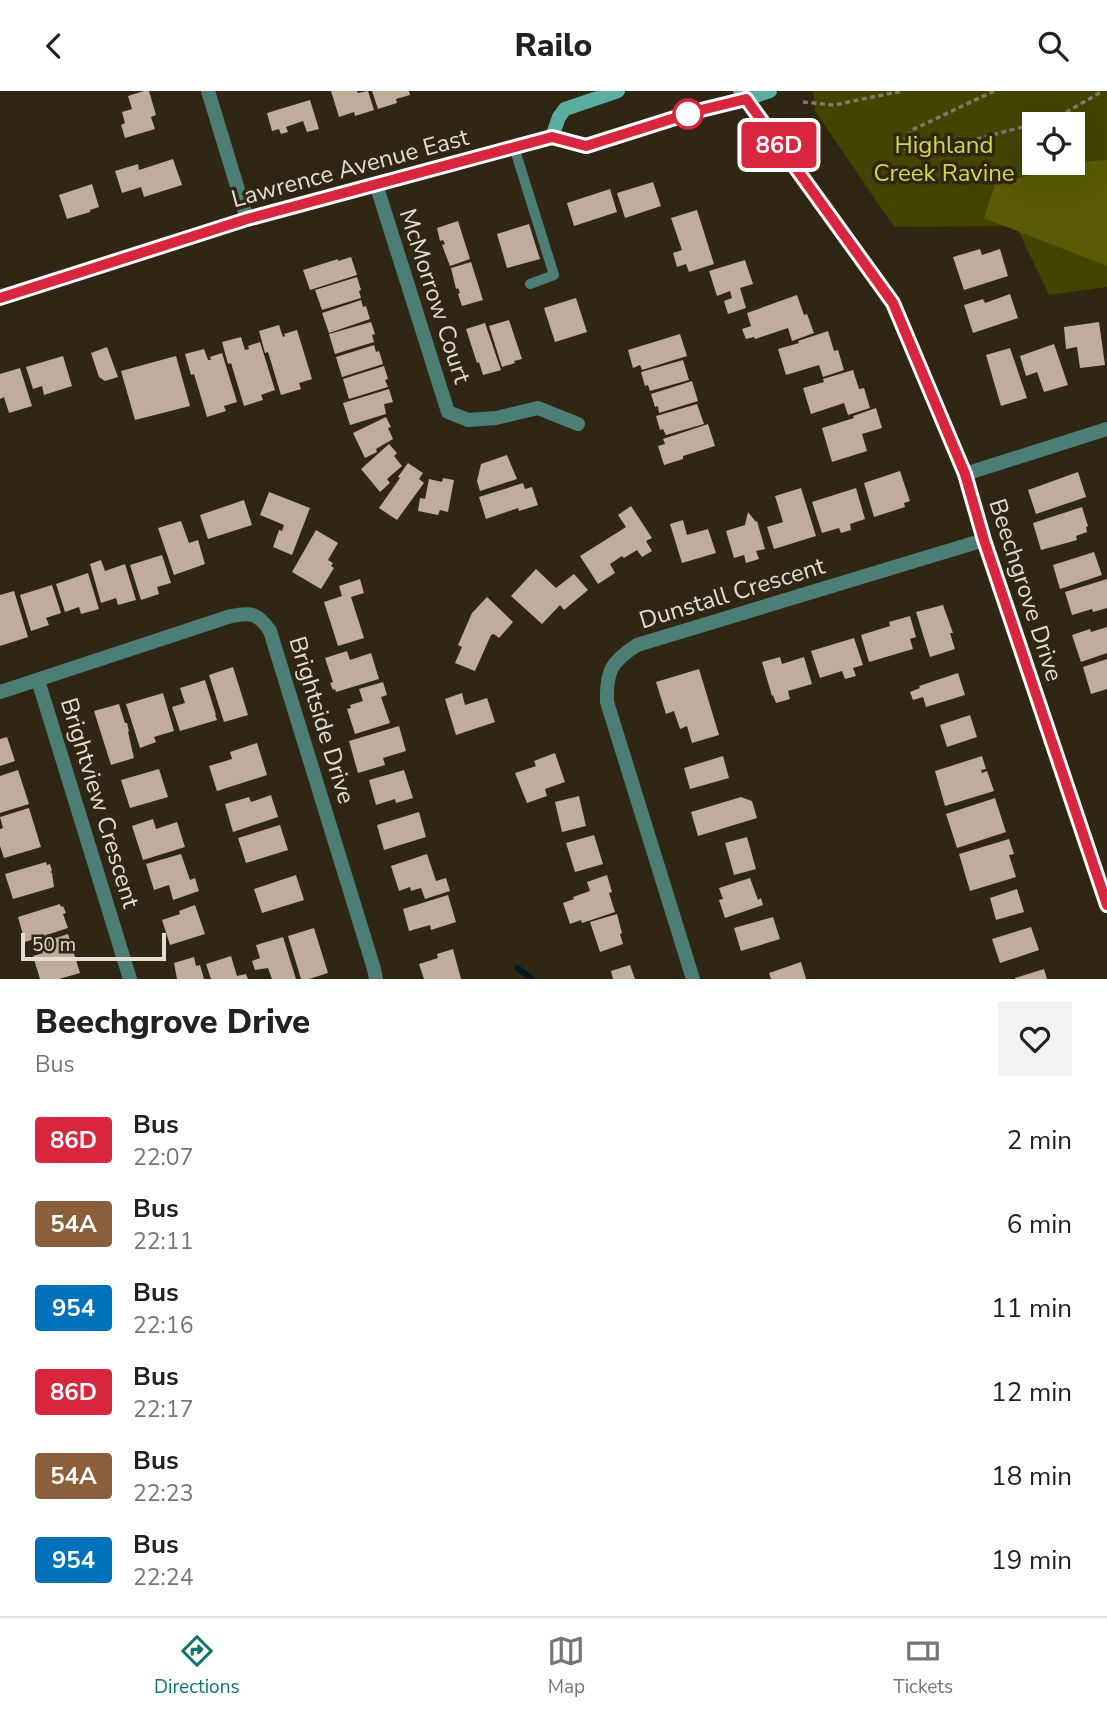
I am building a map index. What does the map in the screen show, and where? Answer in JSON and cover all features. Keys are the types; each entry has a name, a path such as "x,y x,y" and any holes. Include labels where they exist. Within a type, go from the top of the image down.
{"main road":[{"path":"552,137 565,109 618,91"},
{"name":"Lawrence Avenue East","path":"0,298 247,219 376,184 552,137 586,146 743,95 770,91"},
{"name":"Beechgrove Drive","path":"743,95 893,303 965,474 984,540 1107,905"}],"street":[{"path":"208,91 247,219"},
{"name":"McMorrow Court","path":"376,184 448,412 468,420 496,418 538,408 578,424"},
{"path":"965,474 1107,429"},
{"name":"Dunstall Crescent","path":"693,979 607,702 606,684 610,670 619,657 637,645 984,540"},
{"name":"Brightside Drive","path":"0,692 231,616 246,613 262,619 270,631 376,979"},
{"name":"Brightview Crescent","path":"38,680 130,979"}],"lane":[{"path":"514,147 554,275 530,284"}],"path":[{"path":"803,102 834,105 902,91"},
{"path":"994,91 912,130 905,138 905,148 909,152 921,154 1056,118 1103,91"}],"green space":[{"name":"Highland Creek Ravine","path":"813,91 1107,91 1107,287 1049,295 1016,226 894,227 815,111"}],"shaded area":[{"path":"1107,160 1107,266 984,218 995,185 1029,175 1085,175 1085,161"}],"building":[{"path":"149,91 156,115 151,117 155,129 125,138 121,125 125,123 122,112 132,109 128,96"},
{"path":"331,91 368,91 374,110 355,116 354,112 339,117"},
{"path":"372,91 409,91 410,95 396,99 397,103 378,109"},
{"path":"310,100 319,129 307,132 303,121 286,127 288,132 281,134 279,129 272,131 267,113"},
{"path":"173,159 182,185 144,197 141,187 122,193 115,171 138,164 139,170"},
{"path":"653,182 661,206 625,218 617,193"},
{"path":"92,184 99,207 67,219 59,195"},
{"path":"610,189 617,212 574,226 567,203"},
{"path":"697,210 714,264 689,272 686,264 677,267 673,253 682,250 671,218"},
{"path":"458,221 470,259 450,266 442,245 445,244 443,240 440,241 437,228"},
{"path":"529,224 540,259 507,268 497,234"},
{"path":"980,249 982,255 1000,249 1008,276 964,290 953,257"},
{"path":"351,257 357,275 310,290 303,270"},
{"path":"745,260 753,284 740,288 746,308 728,314 724,301 732,298 730,291 717,296 709,271"},
{"path":"471,262 483,300 462,306 451,268"},
{"path":"357,277 361,298 322,310 315,290"},
{"path":"1010,294 1018,318 973,333 964,305 983,299 985,303"},
{"path":"797,295 814,333 792,341 788,328 755,339 746,339 742,329 751,326 747,313"},
{"path":"576,298 587,332 555,342 544,308"},
{"path":"361,300 370,319 329,333 322,313"},
{"path":"509,320 522,359 502,367 489,326"},
{"path":"371,322 375,334 372,335 374,342 335,354 329,334"},
{"path":"1099,322 1105,365 1080,368 1077,347 1066,349 1064,327"},
{"path":"485,323 501,370 483,375 466,329"},
{"path":"279,325 283,337 284,334 297,330 312,379 299,383 301,389 281,395 259,331"},
{"path":"828,331 844,370 823,377 819,365 786,375 778,349"},
{"path":"680,334 687,356 642,370 640,365 633,368 628,350"},
{"path":"241,337 245,350 249,349 248,346 260,342 275,390 261,395 263,400 244,406 222,342"},
{"path":"1054,344 1068,385 1044,392 1037,372 1026,376 1020,356"},
{"path":"374,345 383,364 342,377 336,357"},
{"path":"107,347 118,377 105,381 99,377 91,353"},
{"path":"1010,348 1027,398 1001,406 986,355"},
{"path":"204,349 208,360 222,353 237,402 224,406 226,411 207,417 185,354"},
{"path":"63,356 72,386 44,395 42,386 33,389 26,367"},
{"path":"176,356 190,406 135,420 121,371"},
{"path":"683,360 689,380 650,391 648,385 645,386 641,372"},
{"path":"384,366 388,387 349,399 343,379"},
{"path":"20,368 32,406 9,413 4,397 0,399 0,374"},
{"path":"853,370 859,389 864,388 870,408 848,415 844,403 811,414 803,388"},
{"path":"692,381 698,401 659,413 651,394"},
{"path":"389,389 393,402 384,404 386,414 350,425 343,403"},
{"path":"697,404 704,424 666,435 663,429 660,430 656,416"},
{"path":"876,408 882,428 862,434 867,451 832,462 822,428"},
{"path":"386,417 393,439 365,458 353,433"},
{"path":"708,424 715,446 664,465 658,446 665,444 663,439"},
{"path":"389,444 397,453 394,456 402,466 387,479 390,483 380,492 361,469"},
{"path":"507,455 517,479 480,491 477,481 481,464"},
{"path":"408,463 423,473 419,479 424,483 397,520 379,508"},
{"path":"900,471 910,501 904,503 905,507 874,517 864,483"},
{"path":"1078,472 1086,497 1036,514 1028,490"},
{"path":"443,478 454,480 448,512 440,510 438,515 418,511 420,498 425,499 429,479 442,482"},
{"path":"523,483 525,489 532,487 538,505 519,511 518,508 486,519 479,497"},
{"path":"801,488 816,536 774,549 767,527 783,522 775,496"},
{"path":"856,488 865,519 850,524 851,530 841,533 839,528 822,533 812,502"},
{"path":"269,492 310,508 292,555 273,547 279,530 282,531 284,525 260,515"},
{"path":"244,500 252,525 208,539 200,515"},
{"path":"631,506 652,538 646,541 652,551 642,557 637,550 624,558 622,556 610,564 615,573 598,584 580,556 626,527 618,515"},
{"path":"1082,507 1088,526 1087,532 1076,536 1077,540 1041,550 1033,523"},
{"path":"748,512 757,521 765,549 756,551 759,559 746,563 744,555 734,558 726,531 745,525"},
{"path":"683,520 687,535 708,529 716,553 682,563 670,524"},
{"path":"181,521 189,543 198,540 205,564 174,575 158,528"},
{"path":"316,530 338,543 328,560 333,563 331,566 334,568 321,589 292,572"},
{"path":"1094,552 1102,575 1060,589 1053,565"},
{"path":"162,555 171,583 157,587 159,594 141,600 130,565"},
{"path":"101,560 105,571 125,564 136,600 118,605 116,598 101,603 90,564"},
{"path":"536,569 556,588 574,574 588,590 564,610 560,605 542,624 511,596"},
{"path":"88,573 99,609 81,614 79,607 65,612 56,584"},
{"path":"360,579 364,593 351,597 364,638 338,646 324,602 342,596 339,586"},
{"path":"1107,579 1107,608 1072,615 1065,592"},
{"path":"52,585 61,613 46,618 49,625 31,631 20,595"},
{"path":"14,591 28,637 0,646 0,595"},
{"path":"487,597 513,622 499,638 491,635 475,671 455,663 462,647 458,645 472,613"},
{"path":"943,605 953,633 950,633 955,649 930,657 916,612"},
{"path":"910,616 916,637 910,639 913,649 869,662 861,635"},
{"path":"1107,627 1107,653 1081,662 1072,635"},
{"path":"854,638 863,665 853,668 856,676 845,679 842,671 820,678 811,651"},
{"path":"347,651 350,660 371,653 379,679 336,692 333,690 325,658"},
{"path":"780,657 782,664 804,657 812,684 788,691 790,699 776,703 762,662"},
{"path":"1107,659 1107,689 1091,694 1083,667"},
{"path":"233,667 248,715 224,722 209,675"},
{"path":"699,669 719,735 692,743 687,726 680,729 674,711 666,714 656,682"},
{"path":"958,673 965,695 926,707 923,697 913,700 910,692 920,688 919,686"},
{"path":"205,680 217,720 180,731 172,707 185,703 180,688"},
{"path":"383,682 387,695 381,697 390,723 355,734 347,709 351,708 350,705 363,701 359,689"},
{"path":"163,693 174,731 154,737 156,742 140,748 126,704"},
{"path":"462,693 465,705 487,698 495,722 456,735 445,699"},
{"path":"119,704 127,723 134,758 111,765 94,711"},
{"path":"970,715 977,737 947,747 940,725"},
{"path":"399,726 406,751 383,758 385,765 358,773 349,741"},
{"path":"7,737 15,761 0,766 0,739"},
{"path":"257,743 267,775 217,791 209,766 232,759 230,752"},
{"path":"555,753 565,782 545,789 547,796 527,803 515,773 536,766 534,761"},
{"path":"723,756 729,778 690,789 684,768"},
{"path":"982,756 986,769 981,770 982,773 987,771 994,791 945,806 935,771"},
{"path":"159,769 168,797 130,808 121,780"},
{"path":"18,770 29,804 0,813 0,776"},
{"path":"404,770 413,798 396,803 395,799 376,805 369,780"},
{"path":"271,795 278,817 233,832 225,804 249,797 251,802"},
{"path":"579,796 586,826 562,832 555,802"},
{"path":"741,797 752,801 757,818 698,836 691,812"},
{"path":"995,798 1006,832 957,848 946,814"},
{"path":"29,808 41,847 4,858 0,846 0,829 3,828 0,817"},
{"path":"419,812 426,837 384,850 377,825"},
{"path":"153,819 156,829 177,822 185,847 143,860 132,826"},
{"path":"280,825 288,850 246,863 238,838"},
{"path":"594,835 603,864 575,872 566,843"},
{"path":"747,837 756,869 734,875 725,843"},
{"path":"1009,839 1014,854 1009,855 1016,877 970,891 959,854"},
{"path":"181,854 190,880 195,878 199,891 173,900 169,885 154,890 146,864"},
{"path":"427,854 436,881 446,878 450,891 425,899 421,888 411,891 410,887 399,891 391,866"},
{"path":"46,862 47,865 50,864 54,887 13,899 5,874"},
{"path":"296,875 304,900 262,913 254,889"},
{"path":"607,875 615,912 582,923 581,920 570,924 563,903 590,891 587,882"},
{"path":"750,878 758,900 761,898 763,905 725,918 719,900 723,899 719,888"},
{"path":"1017,889 1024,912 996,920 990,898"},
{"path":"448,895 456,922 431,930 430,925 409,931 403,909"},
{"path":"60,904 66,913 63,914 68,928 25,942 18,917"},
{"path":"195,905 205,934 170,945 162,920"},
{"path":"617,914 623,944 600,952 590,922"},
{"path":"773,917 780,939 741,951 734,928"},
{"path":"1031,927 1039,950 1000,963 992,939"},
{"path":"314,928 328,973 301,979 288,936"},
{"path":"68,934 80,973 59,979 40,979 33,956 43,953 40,943"},
{"path":"283,937 296,979 272,979 268,968 255,970 252,961 260,958 256,945"},
{"path":"453,949 461,979 424,979 419,964 438,958 437,954"},
{"path":"231,956 237,976 246,974 248,979 211,979 206,964"},
{"path":"194,957 196,966 200,965 204,979 177,979 174,963"},
{"path":"801,962 806,979 771,979 769,973"},
{"path":"630,965 635,979 613,979 611,971"},
{"path":"1044,969 1047,979 1015,979 1015,978"}],"waterway":[{"path":"517,968 532,979"}],"bus line":[{"name":"86D","path":"0,298 247,219 552,137 586,146 697,111 746,99 893,303 965,474 984,540 1107,905"}]}
